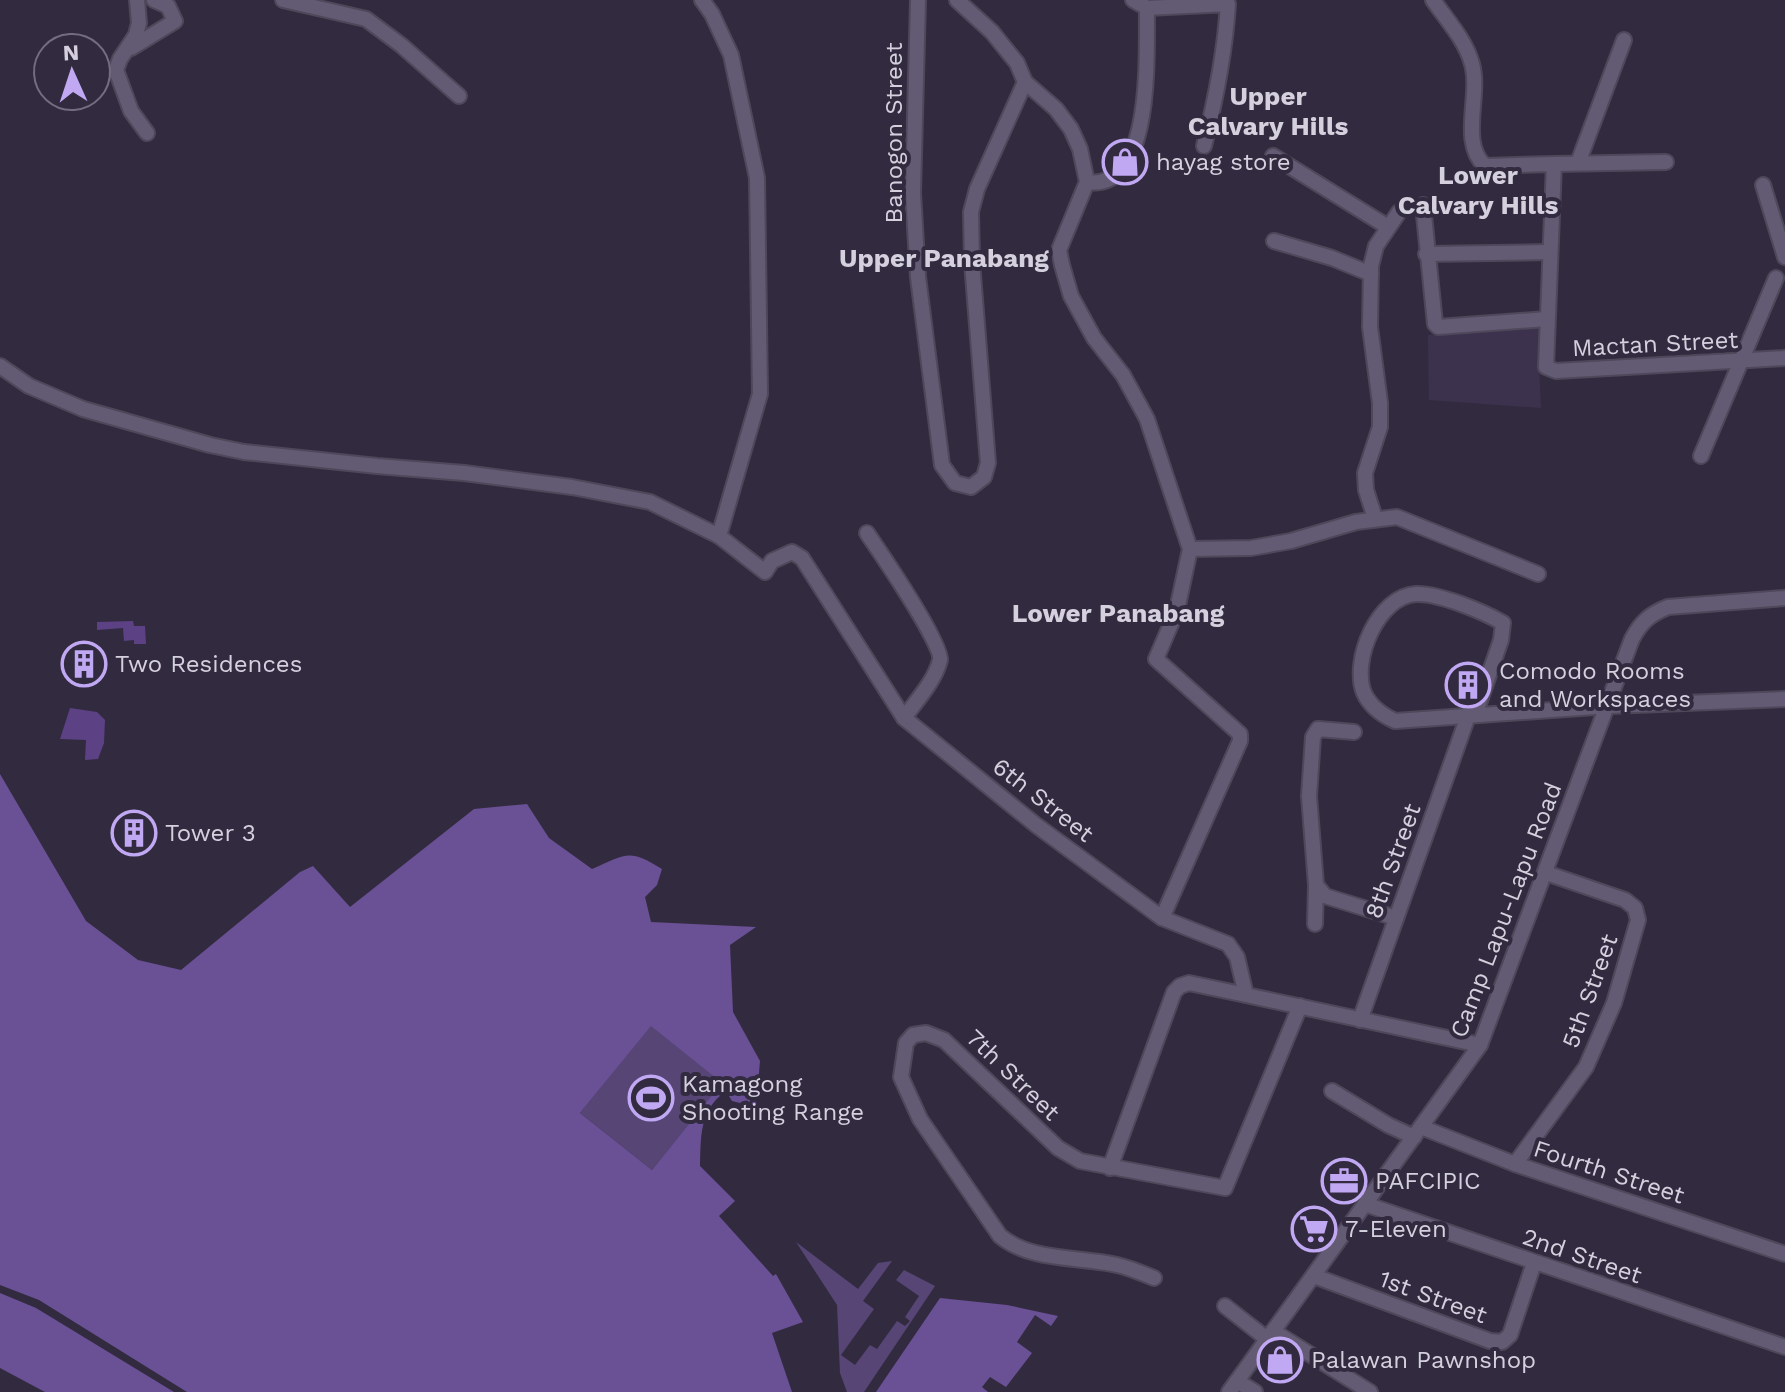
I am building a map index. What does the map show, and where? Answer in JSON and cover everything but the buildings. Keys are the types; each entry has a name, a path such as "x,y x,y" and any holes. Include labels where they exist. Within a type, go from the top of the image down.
{"street":[{"path":"137,0 139,23 134,40 116,70 131,111 147,133"},
{"path":"126,50 175,21 168,6 154,0"},
{"path":"283,0 366,19 459,96"},
{"path":"702,0 731,55 757,178 760,394 719,536"},
{"name":"Banogon Street","path":"918,0 913,178 918,277 942,465 955,483 971,487 984,477 988,463 971,212 977,189 1025,82"},
{"path":"957,0 992,32 1017,63 1025,82 1056,109 1071,129 1080,149 1087,182 1059,250 1062,265 1071,296 1123,375 1147,419 1190,549 1177,610 1156,659 1240,734 1240,741 1162,918"},
{"path":"1133,0 1147,8 1228,4 1220,79 1204,146"},
{"path":"1433,0 1466,48 1476,81 1472,147 1476,158 1485,166 1666,162"},
{"path":"1087,182 1098,184 1124,168 1135,144 1144,107 1147,8"},
{"path":"1578,163 1624,40"},
{"path":"1273,156 1388,227"},
{"name":"Mactan Street","path":"1554,164 1546,367 1556,371 1785,358"},
{"path":"1763,185 1785,257"},
{"path":"1423,205 1426,254 1435,324 1438,327 1547,319"},
{"path":"1375,518 1366,490 1365,473 1380,427 1370,327 1371,274 1376,246 1399,212"},
{"path":"1274,241 1332,258 1371,274"},
{"path":"1426,254 1550,252"},
{"path":"1701,456 1776,278"},
{"name":"6th Street","path":"0,366 29,386 83,409 210,445 244,452 464,473 572,487 650,502 719,536 765,572 772,561 792,552 802,558 904,718 1036,825 1162,918 1228,944 1237,957 1246,995"},
{"path":"1190,549 1251,548 1291,541 1375,518 1397,517 1538,574"},
{"path":"867,533 906,591 937,643 941,657 935,673 904,718"},
{"path":"1472,716 1501,640 1503,623 1489,615 1427,595 1403,597 1390,605 1371,629 1361,681 1364,693 1383,716 1395,721 1472,716 1609,706 1785,699"},
{"name":"Camp Lapu-Lapu Road","path":"1233,1386 1480,1045 1632,639 1641,623 1654,612 1668,607 1785,598"},
{"name":"8th Street","path":"1360,1020 1472,716"},
{"path":"1315,924 1316,885 1309,796 1313,737 1318,729 1354,732"},
{"name":"5th Street","path":"1515,1164 1586,1067 1614,1003 1638,920 1635,908 1625,900 1546,873"},
{"path":"1316,885 1325,896 1396,918"},
{"path":"1110,1168 1174,992 1189,983 1480,1045"},
{"name":"7th Street","path":"1154,1278 1117,1265 1028,1252 1000,1236 920,1119 901,1077 906,1043 913,1035 926,1033 944,1040 1058,1148 1080,1161 1225,1188 1300,1006"},
{"name":"Fourth Street","path":"1332,1091 1388,1125 1785,1254"},
{"name":"2nd Street","path":"1365,1204 1785,1347"},
{"name":"1st Street","path":"1314,1276 1490,1341 1502,1342 1510,1335 1534,1263"},
{"path":"1225,1306 1370,1392"},
{"path":"1233,1386 1255,1392"}],"shaded area":[{"path":"1543,327 1539,366 1541,408 1429,400 1428,335"},
{"path":"133,621 134,626 145,626 146,644 124,641 123,628 97,630 97,622"},
{"path":"70,708 97,712 105,720 104,743 98,759 85,760 86,740 60,739"},
{"path":"0,774 86,921 138,960 181,970 300,872 313,866 350,907 474,809 527,804 549,838 592,869 620,857 634,856 662,869 657,885 645,897 651,922 756,927 730,945 733,1012 760,1061 756,1107 732,1101 726,1091 717,1098 703,1125 700,1166 735,1201 719,1216 773,1276 776,1274 803,1322 772,1333 792,1392 187,1392 39,1300 0,1285","holes":["651,1026 722,1083 652,1170 580,1113"]},
{"name":"Kamagong Shooting Range","path":"651,1025 723,1083 652,1170 580,1113"},
{"path":"796,1242 858,1289 878,1263 892,1261 863,1301 874,1309 841,1355 855,1365 870,1345 877,1349 897,1321 905,1326 910,1321 905,1317 919,1296 896,1280 904,1270 935,1286 864,1392 847,1392 840,1373 837,1305"},
{"path":"0,1293 36,1308 174,1392 45,1392 0,1368"},
{"path":"940,1298 1007,1305 1058,1316 1051,1326 1035,1315 1017,1342 1032,1353 1006,1387 990,1377 982,1387 988,1392 876,1392"}],"place":[{"name":"hayag store","path":"1125,162"},
{"name":"Two Residences","path":"84,664"},
{"name":"Comodo Rooms and Workspaces","path":"1468,685"},
{"name":"Tower 3","path":"134,833"},
{"name":"Kamagong Shooting Range","path":"651,1098"},
{"name":"PAFCIPIC","path":"1344,1181"},
{"name":"7-Eleven","path":"1314,1229"},
{"name":"Palawan Pawnshop","path":"1280,1360"}],"district":[{"name":"Upper Calvary Hills","path":"1268,111"},
{"name":"Lower Calvary Hills","path":"1478,190"},
{"name":"Upper Panabang","path":"944,258"},
{"name":"Lower Panabang","path":"1118,613"}]}
